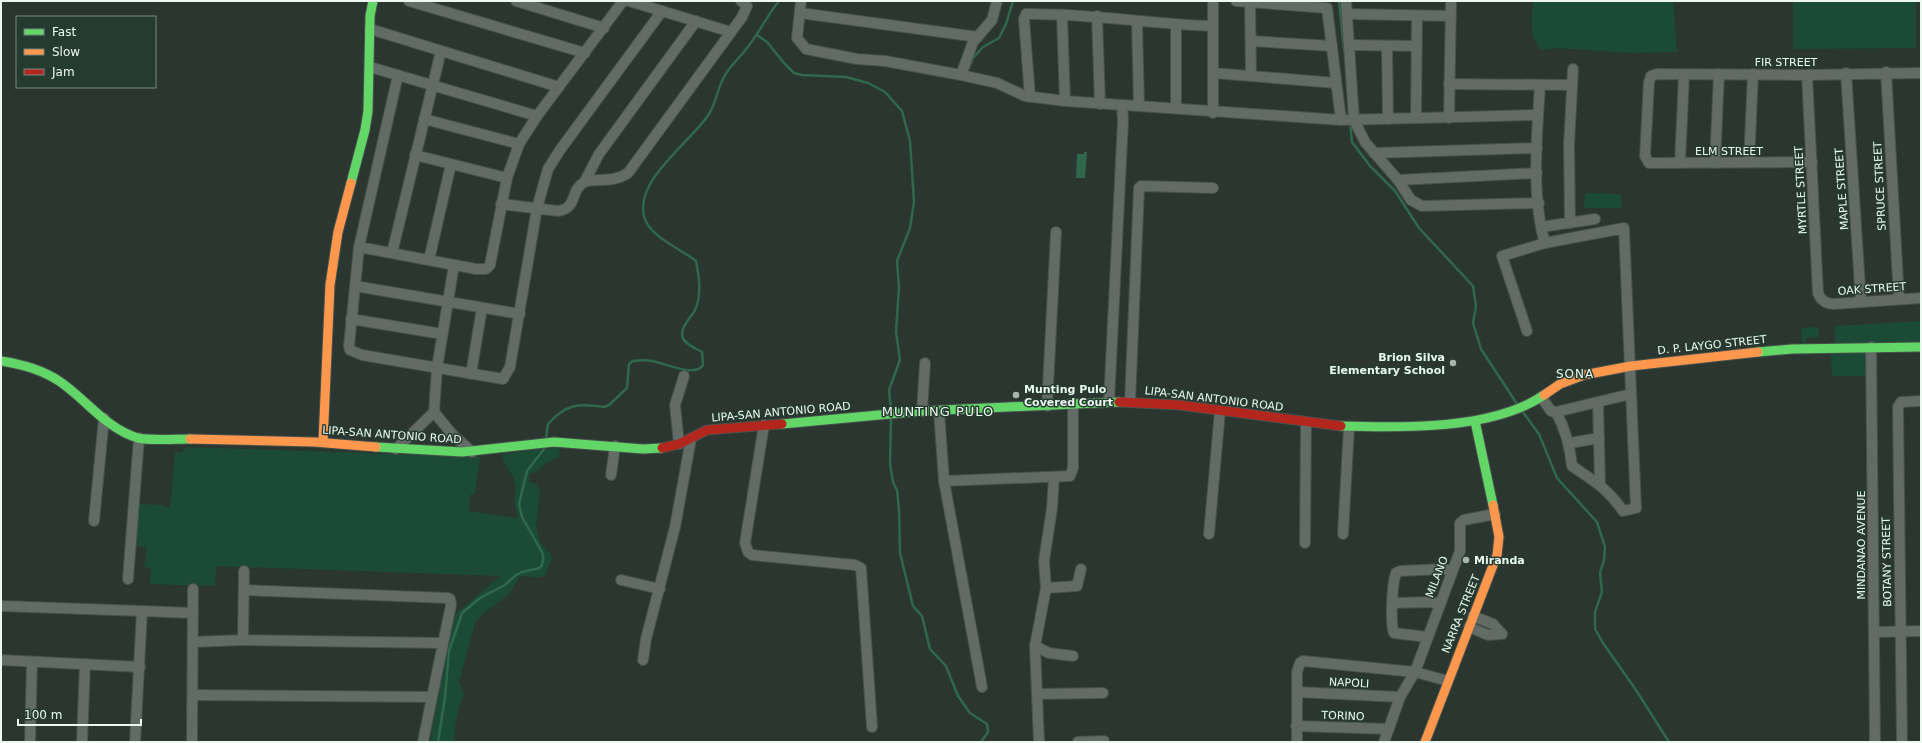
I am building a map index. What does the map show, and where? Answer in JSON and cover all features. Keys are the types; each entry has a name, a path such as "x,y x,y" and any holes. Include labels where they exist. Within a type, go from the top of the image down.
{"main road":[{"path":"323,442 330,285 338,232 365,130 369,96 370,29 373,1"},
{"name":"D. P. LAYGO STREET","path":"1515,409 1531,404 1560,384 1578,377 1631,366 1705,356 1792,349 1921,347"},
{"name":"LIPA-SAN ANTONIO ROAD","path":"1,360 15,362 46,373 59,381 104,418 127,434 139,438 323,442 396,449 472,452 554,442 652,448 679,444 713,429 922,411 1047,406 1073,403 1130,402 1179,405 1306,423 1349,427 1404,428 1475,422 1515,409"},
{"name":"NARRA STREET","path":"1425,742 1497,555 1499,537 1475,422"}],"street":[{"path":"409,1 585,53"},
{"path":"516,1 604,28"},
{"path":"359,247 476,269 486,269 490,266 507,178 519,144 537,116 623,1"},
{"path":"629,1 731,32"},
{"path":"584,181 619,179 628,173 731,32 747,6 741,1"},
{"path":"800,1 797,38 806,49 857,59 885,61 961,75 997,83 1030,97 1100,104 1176,108 1213,113 1347,120 1538,115"},
{"path":"961,75 972,42 978,38 992,20 997,1 994,1"},
{"path":"1213,1 1213,113"},
{"path":"1236,1 1287,3 1327,8 1336,83 1347,120 1398,180 1411,200 1422,206 1539,203"},
{"path":"1346,1 1349,45 1347,120"},
{"path":"1449,118 1451,1"},
{"path":"1250,2 1251,76"},
{"path":"398,75 359,247 348,346 355,354 498,379 503,378 508,374 520,314 537,208 545,180 554,159 662,11"},
{"path":"800,13 978,38"},
{"path":"1347,14 1451,16"},
{"path":"1030,97 1025,15 1097,16 1137,22 1212,26"},
{"path":"1062,16 1065,101"},
{"path":"1097,16 1100,104"},
{"path":"1416,118 1417,16"},
{"path":"501,204 566,210 599,154 696,21"},
{"path":"1137,22 1140,106"},
{"path":"1176,25 1176,108"},
{"path":"370,29 559,87"},
{"path":"1251,41 1332,46"},
{"path":"1349,45 1417,46"},
{"path":"1387,46 1388,119"},
{"path":"392,253 441,51"},
{"path":"370,67 537,116"},
{"path":"1570,224 1568,174 1571,85 1573,69"},
{"name":"FIR STREET","path":"1647,161 1645,156 1649,82 1651,76 1657,74 1807,75 1886,72 1921,73"},
{"name":"SPRUCE STREET","path":"1886,72 1899,299"},
{"path":"1213,73 1336,83"},
{"path":"1714,162 1719,74"},
{"path":"1749,162 1753,74"},
{"name":"MAPLE STREET","path":"1846,74 1861,302"},
{"path":"1680,163 1684,75"},
{"name":"MYRTLE STREET","path":"1807,75 1818,294 1825,302"},
{"path":"1449,84 1571,85"},
{"path":"1540,85 1537,174 1541,227 1545,243"},
{"path":"1109,402 1124,122 1122,105"},
{"path":"424,118 519,144"},
{"path":"1374,152 1537,148"},
{"path":"415,155 507,178"},
{"name":"ELM STREET","path":"1647,161 1652,164 1714,162 1812,162"},
{"path":"429,260 451,164"},
{"path":"1398,180 1537,174"},
{"path":"1130,402 1139,188 1141,186 1213,188"},
{"path":"1541,227 1570,224 1595,219"},
{"path":"1527,331 1502,256 1545,243 1624,228 1636,508 1622,511 1612,495 1572,466 1570,443 1556,412"},
{"path":"1047,406 1056,232"},
{"path":"396,449 434,412 437,368 454,265"},
{"path":"355,286 520,314"},
{"name":"OAK STREET","path":"1825,302 1834,304 1921,298"},
{"path":"471,374 482,308"},
{"path":"351,319 442,334"},
{"name":"MINDANAO AVENUE","path":"1870,347 1875,742"},
{"path":"922,411 925,363"},
{"path":"679,444 675,405 684,376"},
{"path":"1541,397 1551,410 1556,412 1631,394"},
{"name":"BOTANY STREET","path":"1902,742 1898,407 1901,402 1921,401"},
{"path":"1598,402 1600,485"},
{"path":"944,481 1070,476 1073,468 1073,403"},
{"path":"939,411 944,481 982,687"},
{"path":"1209,534 1220,411"},
{"path":"434,412 452,434 472,452"},
{"path":"94,521 104,418"},
{"path":"1305,543 1306,423"},
{"path":"764,425 745,543 746,549 752,555 855,565 861,568 872,727"},
{"path":"1343,534 1349,427"},
{"path":"128,579 139,438"},
{"path":"1570,443 1599,438"},
{"path":"643,660 646,639 660,589 681,498 691,439"},
{"path":"612,474 615,446"},
{"path":"1039,742 1036,646 1046,588 1044,561 1052,508 1054,477"},
{"name":"MILANO","path":"1384,742 1400,697 1414,672 1460,551 1461,521 1495,514"},
{"path":"1046,588 1077,586 1082,569"},
{"path":"1427,637 1394,633 1392,628 1394,578 1400,571 1443,569 1452,571"},
{"path":"244,571 244,640"},
{"path":"620,580 660,589"},
{"path":"192,589 192,742"},
{"path":"244,590 448,598 451,605 423,742"},
{"path":"1393,603 1431,602 1440,604"},
{"path":"1,606 193,614"},
{"path":"135,742 142,611"},
{"path":"1469,627 1488,635 1502,634 1493,624 1473,616"},
{"path":"1878,632 1921,630"},
{"path":"193,642 244,640 443,643"},
{"path":"1036,646 1049,653 1074,656"},
{"path":"1,660 140,667"},
{"path":"1297,742 1296,726 1298,667 1303,661 1414,672 1448,681"},
{"path":"30,742 32,662"},
{"path":"82,742 85,664"},
{"name":"NAPOLI","path":"1297,692 1400,697"},
{"path":"1038,694 1103,693"},
{"path":"193,695 432,697"},
{"name":"TORINO","path":"1296,726 1389,730"},
{"path":"1078,742 1104,741"}],"shaded area":[{"path":"1533,1 1673,1 1677,52 1631,53 1558,48 1542,50 1533,34"},
{"path":"1793,1 1916,1 1916,48 1793,49"},
{"path":"1084,152 1087,152 1085,178 1076,178 1077,154 1084,154"},
{"path":"1585,193 1619,194 1621,196 1622,208 1584,208"},
{"path":"1921,321 1921,342 1835,344 1835,326"},
{"path":"1818,327 1819,337 1806,338 1806,343 1802,343 1801,328"},
{"path":"1867,353 1868,376 1832,376 1831,354"},
{"path":"187,447 480,457 475,494 471,494 468,511 518,518 514,502 516,488 513,476 505,465 502,454 560,447 559,457 548,462 535,472 529,474 529,482 538,485 540,491 536,527 541,544 550,553 553,559 549,564 545,575 536,578 520,576 509,594 484,613 475,623 459,682 464,694 457,718 454,742 430,742 453,616 501,576 216,566 215,586 150,584 151,568 144,567 147,548 136,546 139,504 163,505 166,508 169,507 171,502 175,452 181,453"}],"waterway":[{"path":"546,438 548,424 561,412 573,406 587,405 604,407 609,405 627,388 629,364 633,361 652,361 687,370 699,369 703,365 702,352 687,344 682,336 683,328 695,310 699,298 699,279 696,261 666,242 652,230 644,216 644,202 648,188 656,175 709,114 724,77 754,39 779,1"},
{"path":"968,70 973,58 983,47 999,38 1006,24 1013,1"},
{"path":"1339,1 1344,49"},
{"path":"757,35 767,42 794,73 802,75 846,77 868,83 885,92 902,111 910,141 914,202 910,228 897,261 899,287 896,332 900,360 889,390 891,410"},
{"path":"1350,122 1352,142 1370,166 1395,191 1419,228 1473,286 1476,306 1473,323 1481,349 1517,404"},
{"path":"1522,411 1539,434 1557,478 1597,522 1605,547 1604,560 1600,573 1602,592 1595,612 1595,629 1669,742"},
{"path":"891,419 890,464 893,482 897,490 900,553 913,606 922,616 930,649 946,666 958,696 970,713 987,724 988,732 981,742"},
{"path":"438,742 445,697 449,651 462,613 480,598 505,585 516,575 540,568 542,564 542,552 522,517 519,504 527,471 544,449"}],"traffic: fast":[{"path":"351,183 365,130 368,111 370,16 373,1"},
{"path":"1758,352 1792,349 1921,347"},
{"path":"1,361 31,368 45,373 59,381 116,428 126,434 144,439 190,439"},
{"path":"1341,426 1419,426 1473,421 1499,415 1523,406 1544,395"},
{"path":"782,424 922,411 1119,402"},
{"path":"1475,421 1493,505"},
{"path":"376,447 462,452 554,442 643,449 662,448"}],"traffic: slow":[{"path":"323,442 330,285 338,232 351,183"},
{"path":"1544,395 1560,384 1584,375 1631,366 1758,352"},
{"path":"190,439 314,442 376,447"},
{"path":"1425,742 1497,555 1499,537 1493,505"}],"traffic: jam":[{"path":"1119,402 1179,405 1341,426"},
{"path":"662,448 679,444 707,430 782,424"}],"place":[{"name":"Brion Silva Elementary School","path":"1453,363"},
{"name":"Munting Pulo Covered Court","path":"1016,395"},
{"name":"Miranda","path":"1466,560"}],"district":[{"name":"SONA","path":"1575,374"},
{"name":"MUNTING PULO","path":"938,411"}]}
